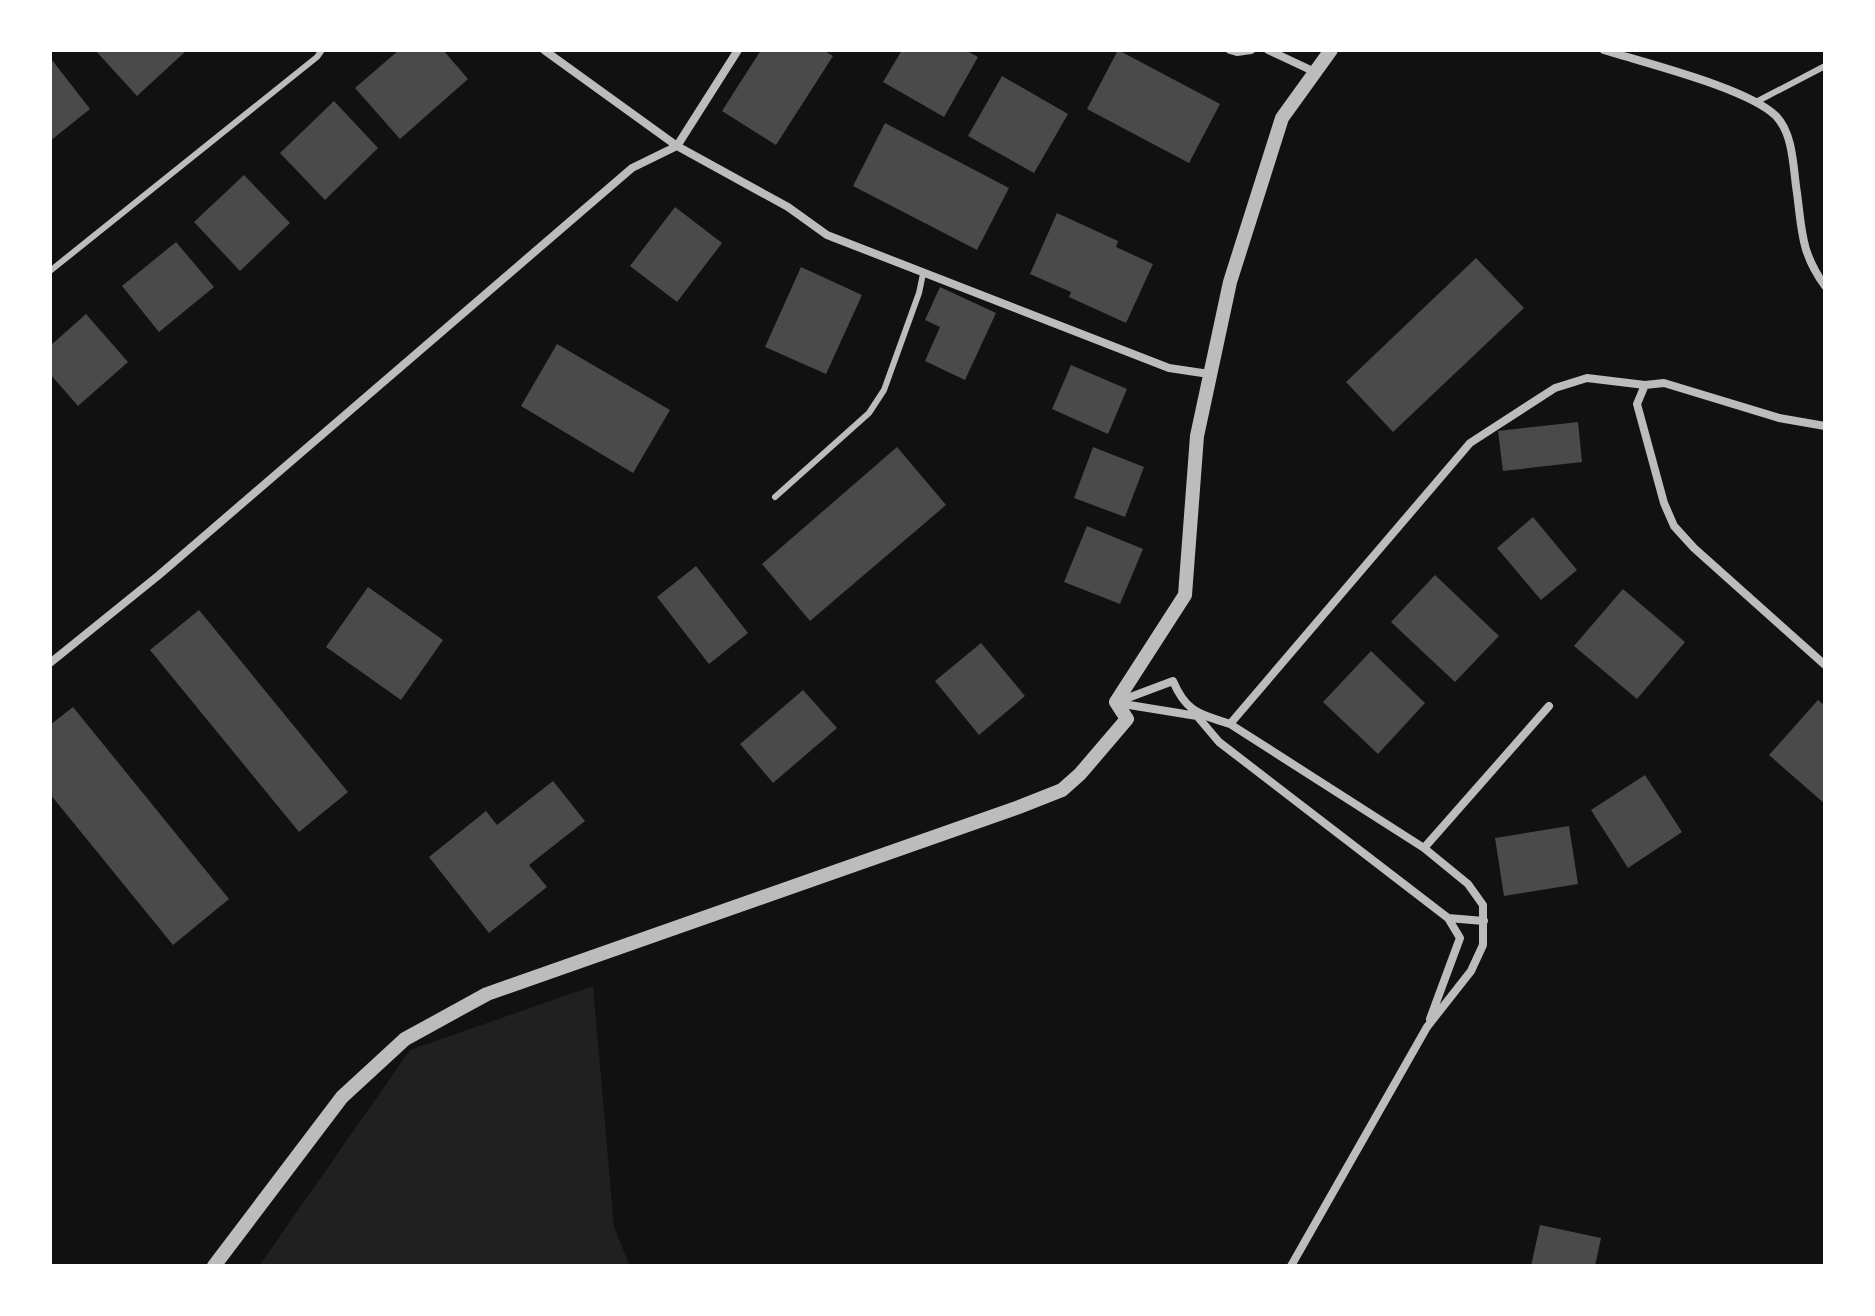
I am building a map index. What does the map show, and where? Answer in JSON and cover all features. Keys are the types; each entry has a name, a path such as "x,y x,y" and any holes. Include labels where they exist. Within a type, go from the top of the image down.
{"street":[{"path":"544,50 677,146 788,207 827,235 1169,368 1209,374"},
{"path":"50,663 159,575 632,168 677,146 738,50"},
{"path":"1230,50 1251,50"},
{"path":"1268,50 1315,72"},
{"path":"1116,702 1185,595 1197,436 1230,282 1282,118 1331,50"},
{"path":"1604,50 1731,90 1777,117 1789,138 1806,256 1825,286"},
{"path":"1230,724 1470,443 1555,388 1587,378 1645,385 1664,383 1779,418 1825,426"},
{"path":"1645,385 1637,404 1664,503 1674,526 1694,548 1825,665"},
{"path":"1116,702 1173,681 1181,700 1202,715 1230,724 1424,848 1468,884 1483,905 1483,945 1471,971 1427,1027 1291,1266"},
{"path":"1116,702 1197,716 1219,742 1448,918 1460,938 1427,1027"},
{"path":"214,1266 342,1097 405,1039 487,994 1062,790 1080,774 1127,719 1116,702"},
{"path":"1424,848 1549,706"},
{"path":"1448,918 1484,921"}],"lane":[{"path":"50,271 322,50"},
{"path":"1756,102 1825,66"},
{"path":"775,497 869,413 884,390 896,360 923,274"}],"shaded area":[{"path":"593,986 614,1227 630,1266 259,1266 410,1050"}],"building":[{"path":"95,50 187,50 137,96"},
{"path":"399,50 443,50 468,79 400,139 355,88"},
{"path":"761,50 823,50 833,56 776,145 722,111"},
{"path":"902,50 965,50 978,57 944,117 883,82"},
{"path":"1118,50 1220,104 1189,163 1087,109"},
{"path":"50,61 90,109 50,141"},
{"path":"1002,76 1068,114 1034,173 968,136"},
{"path":"334,101 378,148 325,200 280,153"},
{"path":"885,123 1009,188 977,250 853,186"},
{"path":"244,175 290,223 240,271 194,222"},
{"path":"675,207 722,243 677,302 630,266"},
{"path":"1057,213 1118,241 1116,247 1153,264 1126,323 1069,297 1071,292 1030,274"},
{"path":"176,242 214,287 159,332 122,286"},
{"path":"1476,258 1524,308 1393,432 1346,382"},
{"path":"801,267 862,295 826,374 765,347"},
{"path":"940,287 996,313 965,380 925,361 940,327 925,320"},
{"path":"86,314 128,362 78,406 50,374 50,346"},
{"path":"557,344 670,410 633,473 521,406"},
{"path":"1071,365 1127,389 1108,434 1052,409"},
{"path":"1578,422 1582,462 1503,471 1498,431"},
{"path":"897,447 946,505 810,621 762,564"},
{"path":"1093,447 1144,467 1125,517 1074,498"},
{"path":"1533,517 1577,570 1541,600 1497,548"},
{"path":"1087,526 1143,549 1120,604 1064,582"},
{"path":"696,566 748,633 709,664 657,597"},
{"path":"1435,575 1499,636 1455,682 1391,622"},
{"path":"368,587 443,640 401,700 326,647"},
{"path":"1623,589 1685,642 1637,699 1574,646"},
{"path":"199,610 348,792 299,832 150,650"},
{"path":"981,643 1025,696 979,735 935,681"},
{"path":"1371,651 1425,703 1378,754 1323,702"},
{"path":"803,690 837,728 773,783 740,744"},
{"path":"1818,700 1825,706 1825,804 1769,755"},
{"path":"73,707 229,899 173,945 50,794 50,725"},
{"path":"1645,775 1682,832 1628,868 1591,810"},
{"path":"553,781 585,821 529,865 547,887 489,933 429,857 486,811 497,825"},
{"path":"1569,826 1578,884 1504,896 1495,838"},
{"path":"1540,1225 1601,1238 1595,1266 1531,1266"}]}
